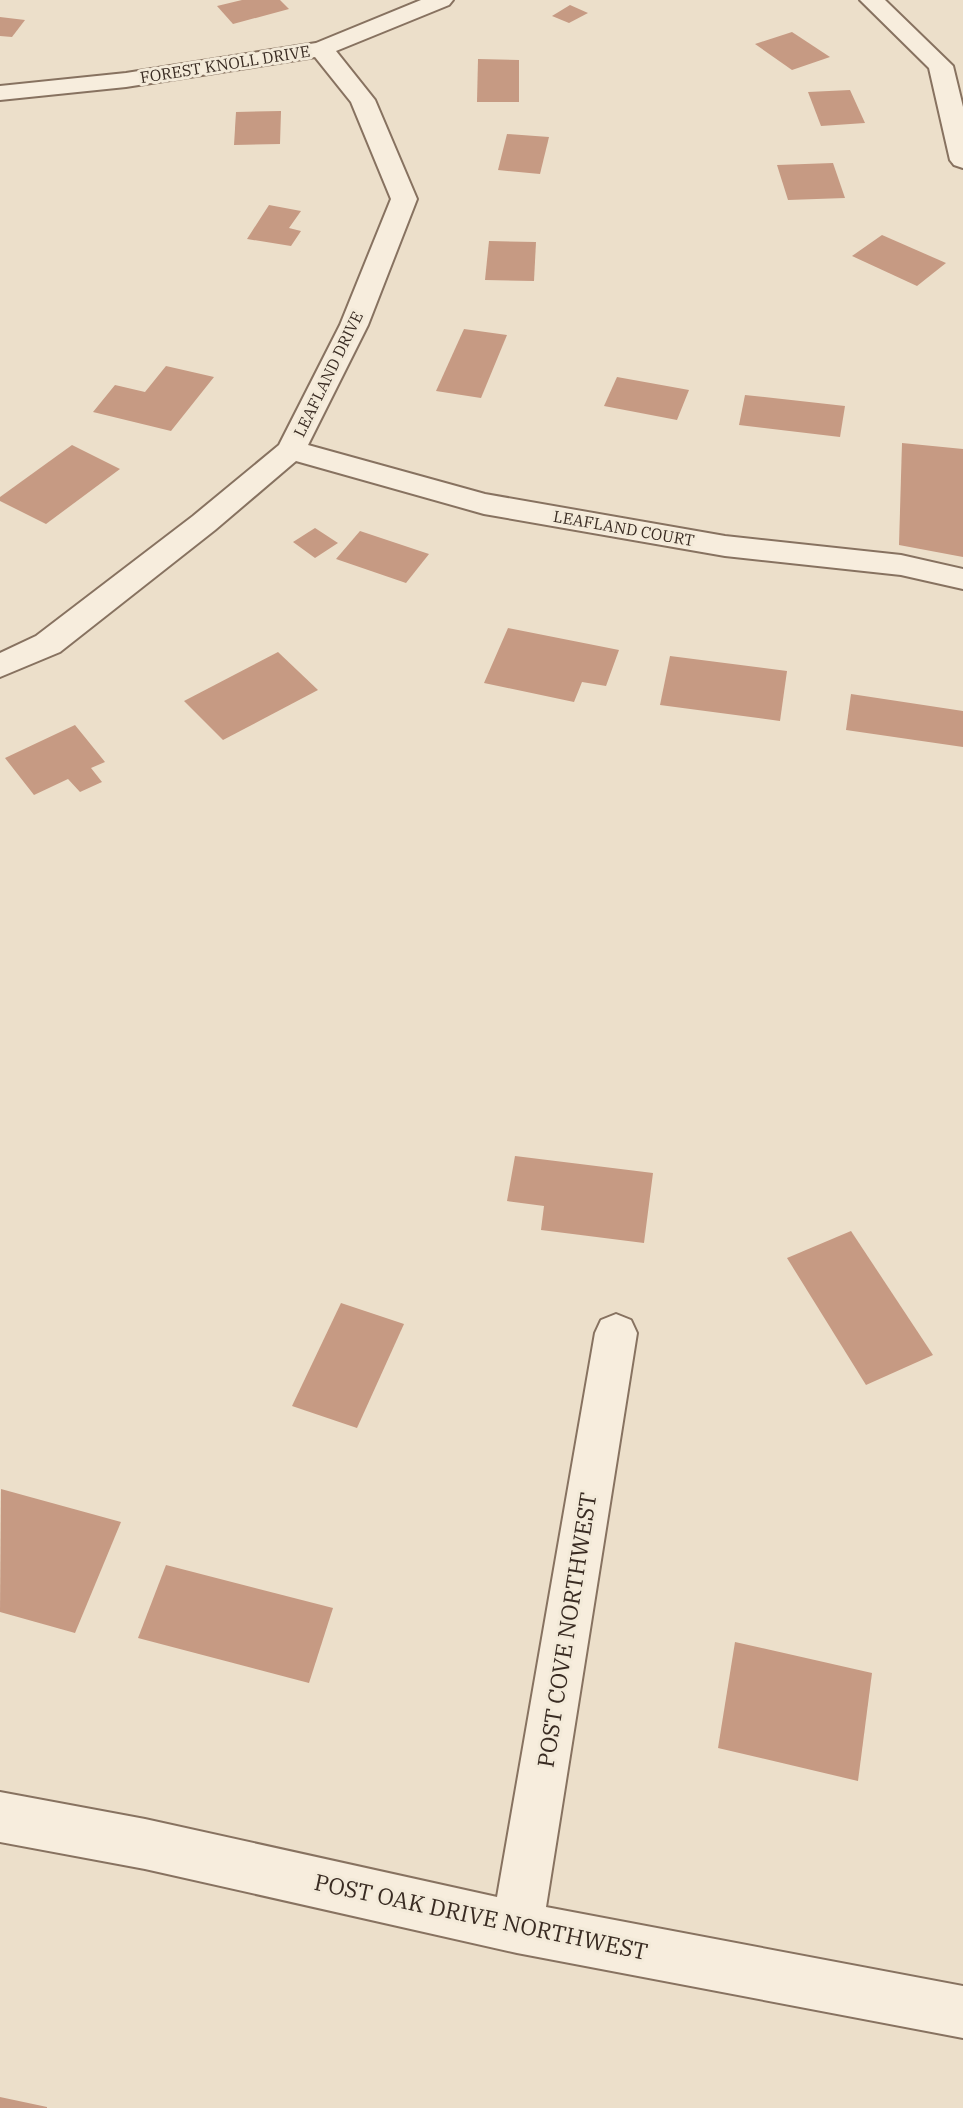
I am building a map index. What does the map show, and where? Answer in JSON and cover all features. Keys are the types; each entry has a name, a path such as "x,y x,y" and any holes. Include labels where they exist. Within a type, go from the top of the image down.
{"street":[{"name":"FOREST KNOLL DRIVE","path":"0,93 126,80 321,49 441,0"},
{"path":"872,0 941,66 963,160"},
{"name":"LEAFLAND DRIVE","path":"0,666 48,645 204,523 291,450 354,325 404,199 363,100 321,49"},
{"name":"LEAFLAND COURT","path":"291,450 484,504 725,546 901,565 963,579"},
{"name":"POST COVE NORTHWEST","path":"517,1927 616,1333"},
{"name":"POST OAK DRIVE NORTHWEST","path":"0,1817 145,1844 517,1927 963,2012"}],"building":[{"path":"242,0 280,0 289,9 233,24 217,6"},
{"path":"570,5 588,13 569,23 552,16"},
{"path":"0,17 25,20 12,37 0,36"},
{"path":"792,32 830,57 792,70 755,44"},
{"path":"478,59 519,60 519,102 477,102"},
{"path":"850,90 865,123 821,126 808,92"},
{"path":"281,111 280,144 234,145 236,112"},
{"path":"507,134 549,137 540,174 498,170"},
{"path":"833,163 845,198 788,200 777,165"},
{"path":"269,205 301,211 289,228 301,231 291,246 247,239"},
{"path":"882,235 946,263 917,286 852,256"},
{"path":"489,241 536,242 534,281 485,280"},
{"path":"464,329 507,335 481,398 436,391"},
{"path":"166,366 214,377 171,431 93,412 115,385 145,392"},
{"path":"617,377 689,390 677,420 604,406"},
{"path":"745,395 845,406 840,437 739,425"},
{"path":"902,443 963,449 963,557 899,545"},
{"path":"72,445 120,469 46,524 0,501 0,497"},
{"path":"315,528 338,543 315,558 293,542"},
{"path":"360,531 429,554 406,583 336,559"},
{"path":"508,628 619,650 606,686 582,682 574,702 484,683"},
{"path":"278,652 318,690 223,740 184,701"},
{"path":"670,656 787,671 780,721 660,705"},
{"path":"851,694 963,711 963,747 846,730"},
{"path":"75,725 105,762 91,768 102,782 80,792 68,779 34,795 5,758"},
{"path":"515,1156 653,1173 644,1243 541,1230 544,1206 507,1201"},
{"path":"851,1231 933,1355 866,1385 787,1258"},
{"path":"341,1303 404,1324 357,1428 292,1406"},
{"path":"1,1489 121,1522 75,1633 0,1612"},
{"path":"166,1565 333,1608 309,1683 138,1638"},
{"path":"735,1642 872,1673 858,1781 718,1748"},
{"path":"0,2097 47,2107 47,2108 0,2108"}]}
